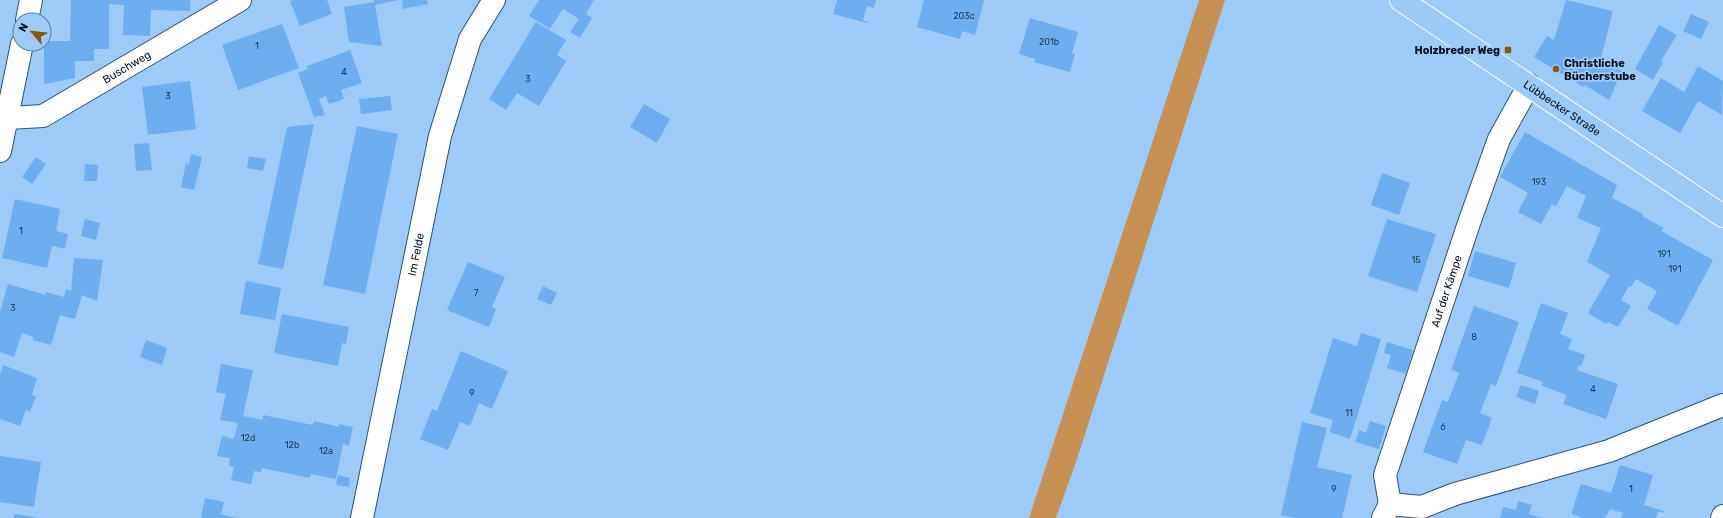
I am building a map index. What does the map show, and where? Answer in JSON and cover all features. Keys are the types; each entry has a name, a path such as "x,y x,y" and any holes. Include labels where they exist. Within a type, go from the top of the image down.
{"main road":[{"name":"Lübbecker Straße","path":"1401,0 1722,213"}],"street":[{"path":"29,12 31,0"},
{"name":"Buschweg","path":"8,118 43,116 240,0"},
{"name":"Im Felde","path":"362,518 440,136 470,38 494,0"},
{"path":"0,151 20,52"},
{"name":"Auf der Kämpe","path":"1529,85 1499,139 1469,223 1385,475 1387,511 1422,507 1455,494 1609,451 1723,405"}],"shaded area":[{"path":"1199,0 1225,0 1076,462 1056,518 1029,518"}],"building":[{"path":"71,0 190,0 190,11 151,10 150,36 123,35 124,5 109,4 109,49 94,49 94,61 75,61 75,78 44,84 44,52 52,52 52,41 70,41"},
{"path":"327,0 332,14 300,26 290,1"},
{"path":"374,0 398,0 375,5 382,46 349,42 344,7 374,2"},
{"path":"402,0 427,0 428,4 403,9"},
{"path":"539,0 594,0 586,14 592,18 580,38 570,32 579,19 563,9 550,29 529,16"},
{"path":"837,0 876,0 874,8 867,6 863,20 871,24 833,14"},
{"path":"924,0 984,0 975,35 962,31 960,39 917,27"},
{"path":"1566,0 1613,11 1601,58 1622,71 1609,100 1585,85 1583,87 1534,57 1547,36 1554,40"},
{"path":"1691,14 1709,22 1701,39 1683,31"},
{"path":"1030,18 1078,32 1072,53 1075,54 1070,72 1034,62 1035,59 1019,54"},
{"path":"536,22 566,40 557,55 566,61 539,106 517,93 506,110 489,99"},
{"path":"282,24 299,68 238,90 222,45"},
{"path":"1659,25 1677,35 1661,61 1663,62 1653,80 1635,69"},
{"path":"350,50 362,83 341,90 344,99 329,104 326,96 319,99 325,115 314,117 298,73 308,69 307,66"},
{"path":"1698,66 1723,81 1722,115 1698,101 1680,133 1642,111 1661,78 1684,92"},
{"path":"190,81 196,129 148,135 142,87"},
{"path":"390,96 392,110 361,114 359,99"},
{"path":"644,104 670,119 657,143 630,127"},
{"path":"314,124 283,269 258,264 287,127"},
{"path":"357,126 398,134 365,294 323,285"},
{"path":"1525,132 1617,185 1612,198 1643,214 1642,216 1664,228 1661,231 1713,260 1678,326 1647,309 1657,291 1636,279 1631,287 1629,286 1621,300 1631,306 1618,327 1608,322 1606,324 1588,313 1610,275 1587,262 1601,228 1577,218 1586,196 1567,186 1556,206 1552,204 1541,224 1518,212 1528,193 1500,177"},
{"path":"149,143 152,170 136,171 134,144"},
{"path":"191,154 202,157 194,190 181,187 186,163 189,164"},
{"path":"249,156 266,159 263,171 247,168"},
{"path":"36,157 46,164 32,184 22,177"},
{"path":"85,164 98,165 97,181 84,181"},
{"path":"1382,173 1410,183 1399,215 1371,205"},
{"path":"15,199 60,209 56,231 68,234 65,249 52,246 47,268 2,258"},
{"path":"85,219 100,223 96,240 81,236"},
{"path":"1387,219 1436,234 1417,292 1368,276"},
{"path":"1475,251 1516,263 1509,288 1468,276"},
{"path":"74,258 103,260 97,301 82,295 75,319 60,315 51,345 33,340 33,337 22,333 14,357 0,352 0,312 8,284 46,295 46,292 64,297 66,289 71,291"},
{"path":"468,262 505,277 492,307 496,309 489,327 447,310"},
{"path":"246,281 281,288 275,320 240,314"},
{"path":"543,286 557,293 551,305 537,299"},
{"path":"1541,303 1568,313 1560,334 1572,339 1568,349 1585,355 1581,366 1579,365 1577,370 1618,384 1606,419 1563,404 1567,395 1542,386 1543,382 1517,373"},
{"path":"1474,306 1519,322 1496,386 1491,384 1480,413 1492,418 1482,445 1466,440 1457,464 1423,452 1442,400 1448,402 1459,373 1451,370"},
{"path":"282,314 349,327 346,344 342,343 338,366 274,353"},
{"path":"1361,333 1381,339 1350,439 1330,432 1333,420 1310,413 1333,338 1357,346"},
{"path":"146,340 167,348 162,365 140,357"},
{"path":"1387,342 1413,350 1406,374 1387,368 1391,355 1384,353"},
{"path":"461,351 508,371 492,409 479,403 470,426 460,422 448,450 420,439 432,409 437,411"},
{"path":"221,364 253,370 243,416 263,420 263,415 313,425 314,421 339,427 339,424 353,427 349,446 343,444 336,479 311,474 310,478 262,468 261,472 254,471 251,484 231,480 234,467 229,466 230,458 217,456 222,436 234,439 238,423 220,420 226,394 216,392"},
{"path":"3,365 37,378 32,395 36,396 30,412 26,410 20,426 0,419 0,375"},
{"path":"1521,385 1539,391 1535,404 1516,397"},
{"path":"1370,421 1386,426 1379,449 1355,442 1359,430 1366,433"},
{"path":"1302,422 1327,428 1317,467 1352,475 1342,518 1294,518 1281,515"},
{"path":"0,456 41,462 34,507 0,502"},
{"path":"1620,465 1653,475 1644,505 1664,511 1664,513 1658,511 1656,518 1621,518 1623,513 1610,509 1605,518 1583,518 1571,514 1581,484 1611,493"},
{"path":"338,475 350,478 349,487 336,485"},
{"path":"205,498 224,502 221,514 237,518 201,518"},
{"path":"1518,501 1532,505 1529,514 1542,518 1500,518 1503,507 1516,510"},
{"path":"14,514 35,517 35,518 14,518"}],"place":[{"name":"Holzbreder Weg","path":"1508,50"},
{"name":"Christliche Bücherstube","path":"1556,69"}]}
